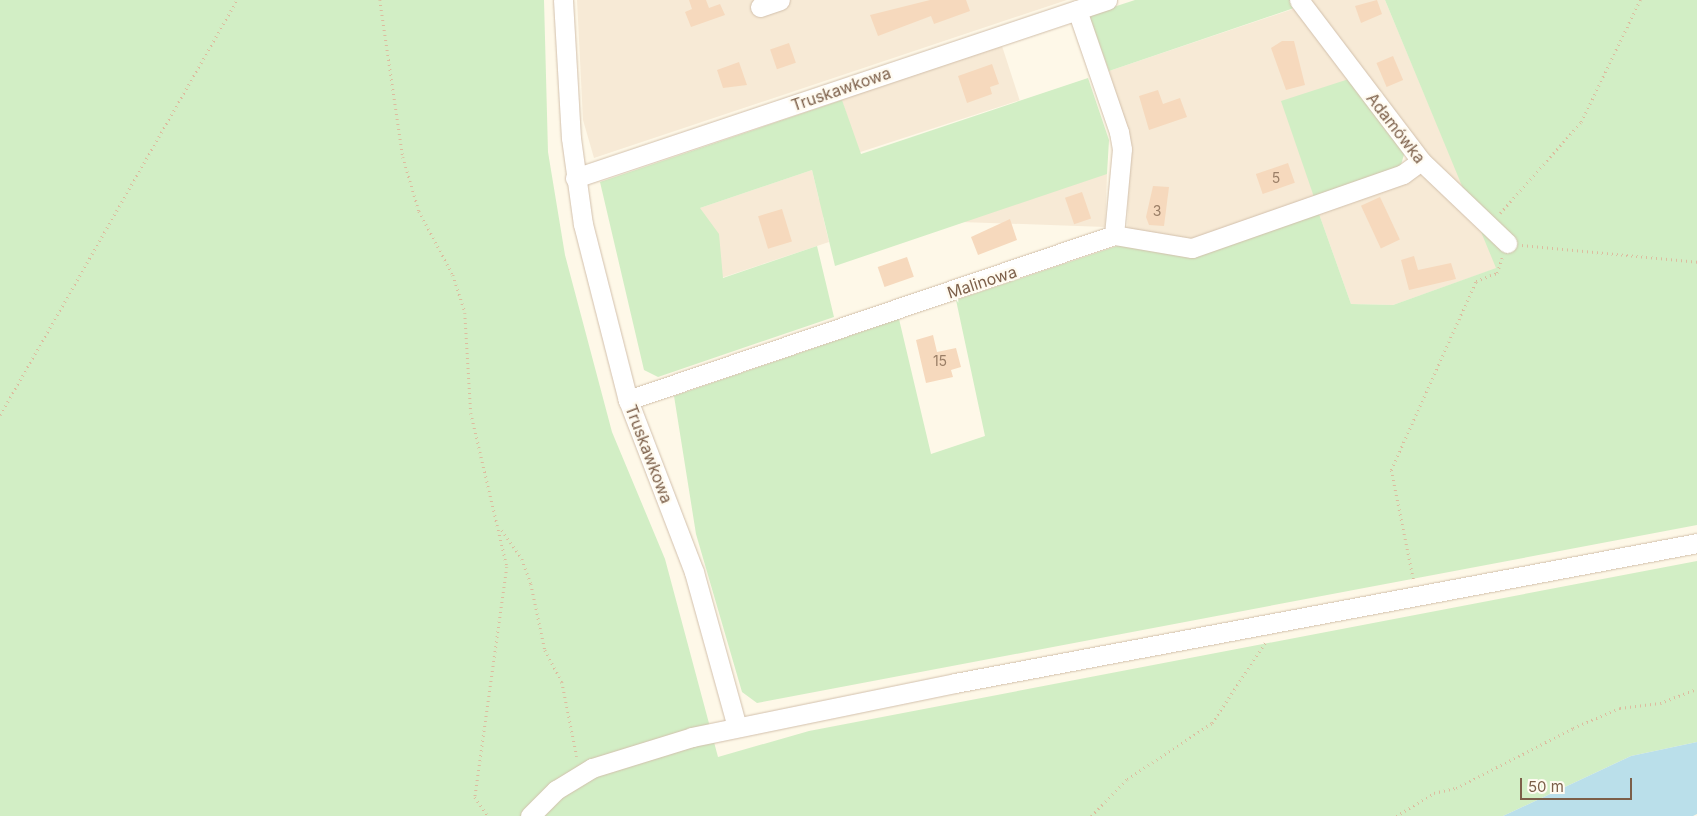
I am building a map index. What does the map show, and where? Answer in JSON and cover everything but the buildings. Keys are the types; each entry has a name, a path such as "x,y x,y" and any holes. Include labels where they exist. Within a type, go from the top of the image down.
{"street":[{"name":"Truskawkowa","path":"563,0 576,178 628,400 694,572 737,727"},
{"path":"760,7 780,0"},
{"name":"Truskawkowa","path":"576,178 1107,0"},
{"name":"Adamówka","path":"1299,0 1421,161 1507,243"},
{"path":"1077,10 1120,140 1114,235 1192,248 1403,174 1421,161"},
{"name":"Malinowa","path":"628,400 1114,235"},
{"path":"530,816 584,773 632,753 737,727 1280,621 1697,543"}],"path":[{"path":"0,415 237,0"},
{"path":"380,0 403,157 419,211 453,275 466,313 471,413 501,529 505,600 475,796 488,816"},
{"path":"1489,225 1581,122 1640,0"},
{"path":"1416,596 1391,470 1476,281 1496,273 1507,243 1697,262"},
{"path":"501,529 528,576 545,650 562,682 570,739 584,773"},
{"path":"1091,816 1127,779 1212,722 1280,621"},
{"path":"1396,816 1434,793 1456,788 1573,728 1620,708 1660,703 1697,688"}],"shaded area":[{"path":"577,0 1067,0 594,158 583,120"},
{"path":"1291,0 1385,0 1497,268 1393,305 1351,304 1318,211 1426,172 1406,148 1315,200 1193,243 1127,232 1130,137 1109,71 1296,8"},
{"path":"1002,46 1020,100 859,152 841,98"},
{"path":"820,164 1107,174 1105,227 818,217"},
{"path":"812,170 829,242 652,301 700,208"}],"green space":[{"path":"0,0 544,0 548,152 565,255 612,432 665,559 718,757 809,731 1697,561 1697,742 1631,756 1503,816 0,816"},
{"path":"1135,0 1291,0 1297,7 1109,71 1089,15"},
{"path":"1385,0 1697,0 1697,525 757,703 742,692 696,534 674,396 899,319 931,454 985,436 956,300 1126,243 1195,255 1318,211 1351,304 1393,305 1496,268"},
{"path":"1088,78 1109,140 1107,174 835,266 812,170 700,208 719,234 723,278 817,246 834,317 658,377 644,370 600,182 842,100 861,154"},
{"path":"1352,78 1406,148 1400,168 1315,200 1281,101"}],"water":[{"path":"1697,742 1697,814 1693,816 1503,816 1631,756"}]}
